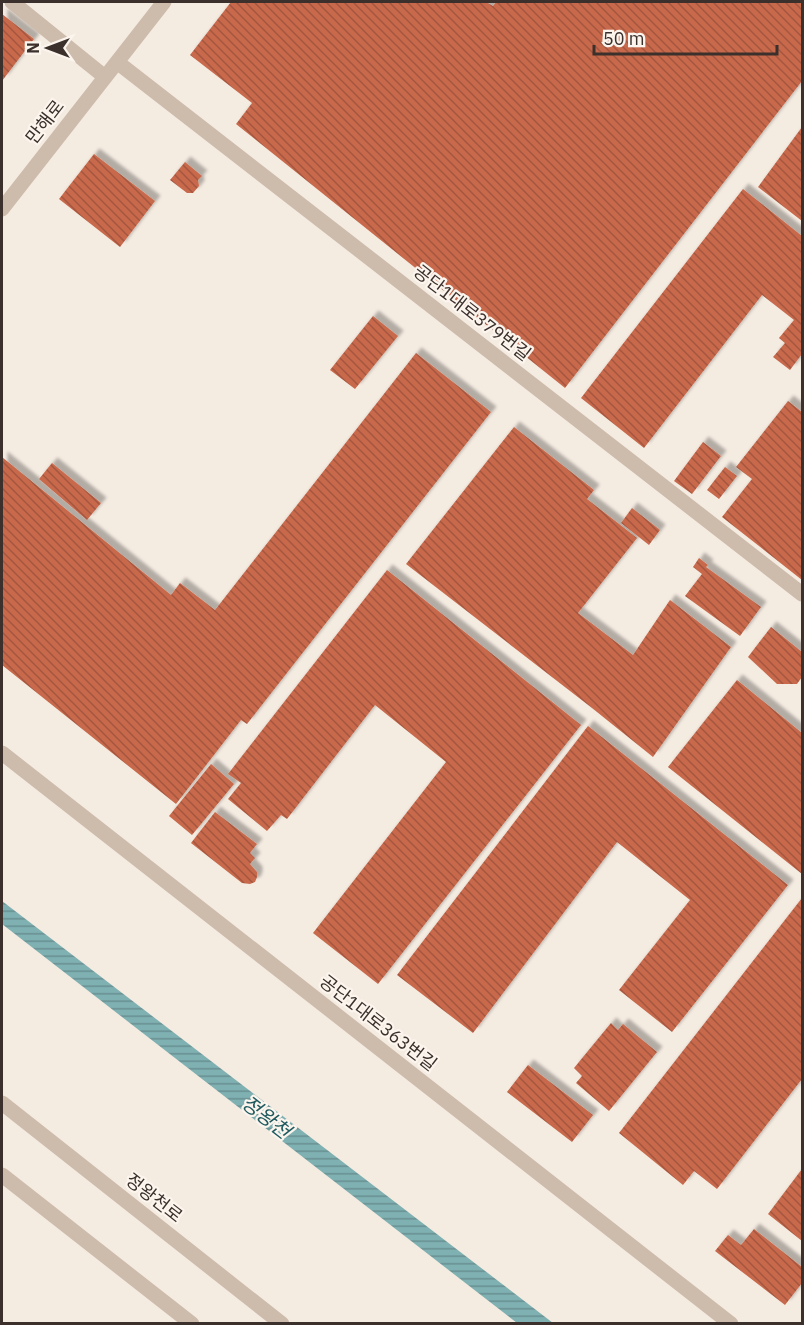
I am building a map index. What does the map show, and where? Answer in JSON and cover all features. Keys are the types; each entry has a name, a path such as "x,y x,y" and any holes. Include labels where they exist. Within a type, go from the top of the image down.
{"street":[{"path":"12,2 105,77"},
{"name":"만해로","path":"2,209 164,2"},
{"name":"공단1대로379번길","path":"117,62 802,594"},
{"name":"공단1대로363번길","path":"2,753 731,1323"},
{"name":"정왕천로","path":"2,1103 282,1323"},
{"path":"2,1174 192,1323"}],"water":[{"name":"정왕천","path":"2,901 553,1323 517,1323 2,924"}],"building":[{"path":"231,2 486,2 493,6 496,2 802,2 802,81 565,388 236,124 252,103 190,55"},
{"path":"2,14 34,39 2,81"},
{"path":"802,127 802,221 758,187"},
{"path":"94,154 155,201 120,247 59,199"},
{"path":"185,162 202,176 198,180 199,186 193,193 187,193 170,180"},
{"path":"743,189 802,236 802,354 790,370 773,357 785,343 779,338 794,320 762,295 644,448 581,398"},
{"path":"373,316 398,336 355,389 330,370"},
{"path":"416,353 491,412 247,724 241,720 176,804 2,665 2,457 171,595 180,583 215,610"},
{"path":"788,401 802,412 802,580 722,517 752,479 736,467"},
{"path":"514,427 594,490 587,499 637,538 578,613 633,655 670,600 731,647 653,757 406,564"},
{"path":"703,442 721,456 692,494 674,481"},
{"path":"52,463 101,503 87,520 39,479"},
{"path":"725,467 737,476 719,499 707,490"},
{"path":"632,508 660,530 649,545 621,523"},
{"path":"699,558 708,565 706,567 761,607 740,636 685,596 702,574 693,567"},
{"path":"387,570 581,725 378,984 313,933 446,762 375,705 287,819 281,815 267,831 228,799 241,783 228,774"},
{"path":"771,627 802,652 802,677 797,684 777,684 748,657"},
{"path":"737,680 802,733 802,874 668,767"},
{"path":"588,726 788,885 672,1032 619,990 690,900 617,842 473,1033 397,975"},
{"path":"211,764 234,784 192,835 169,816"},
{"path":"215,812 257,844 250,853 255,858 250,864 257,872 255,882 242,883 191,843"},
{"path":"802,898 802,1079 717,1189 694,1171 683,1185 619,1133"},
{"path":"611,1023 618,1030 623,1024 657,1052 609,1111 576,1083 582,1076 574,1068"},
{"path":"528,1065 593,1115 572,1142 507,1092"},
{"path":"802,1169 802,1241 768,1214"},
{"path":"754,1229 802,1267 802,1283 785,1305 715,1251 728,1235 741,1245"}]}
